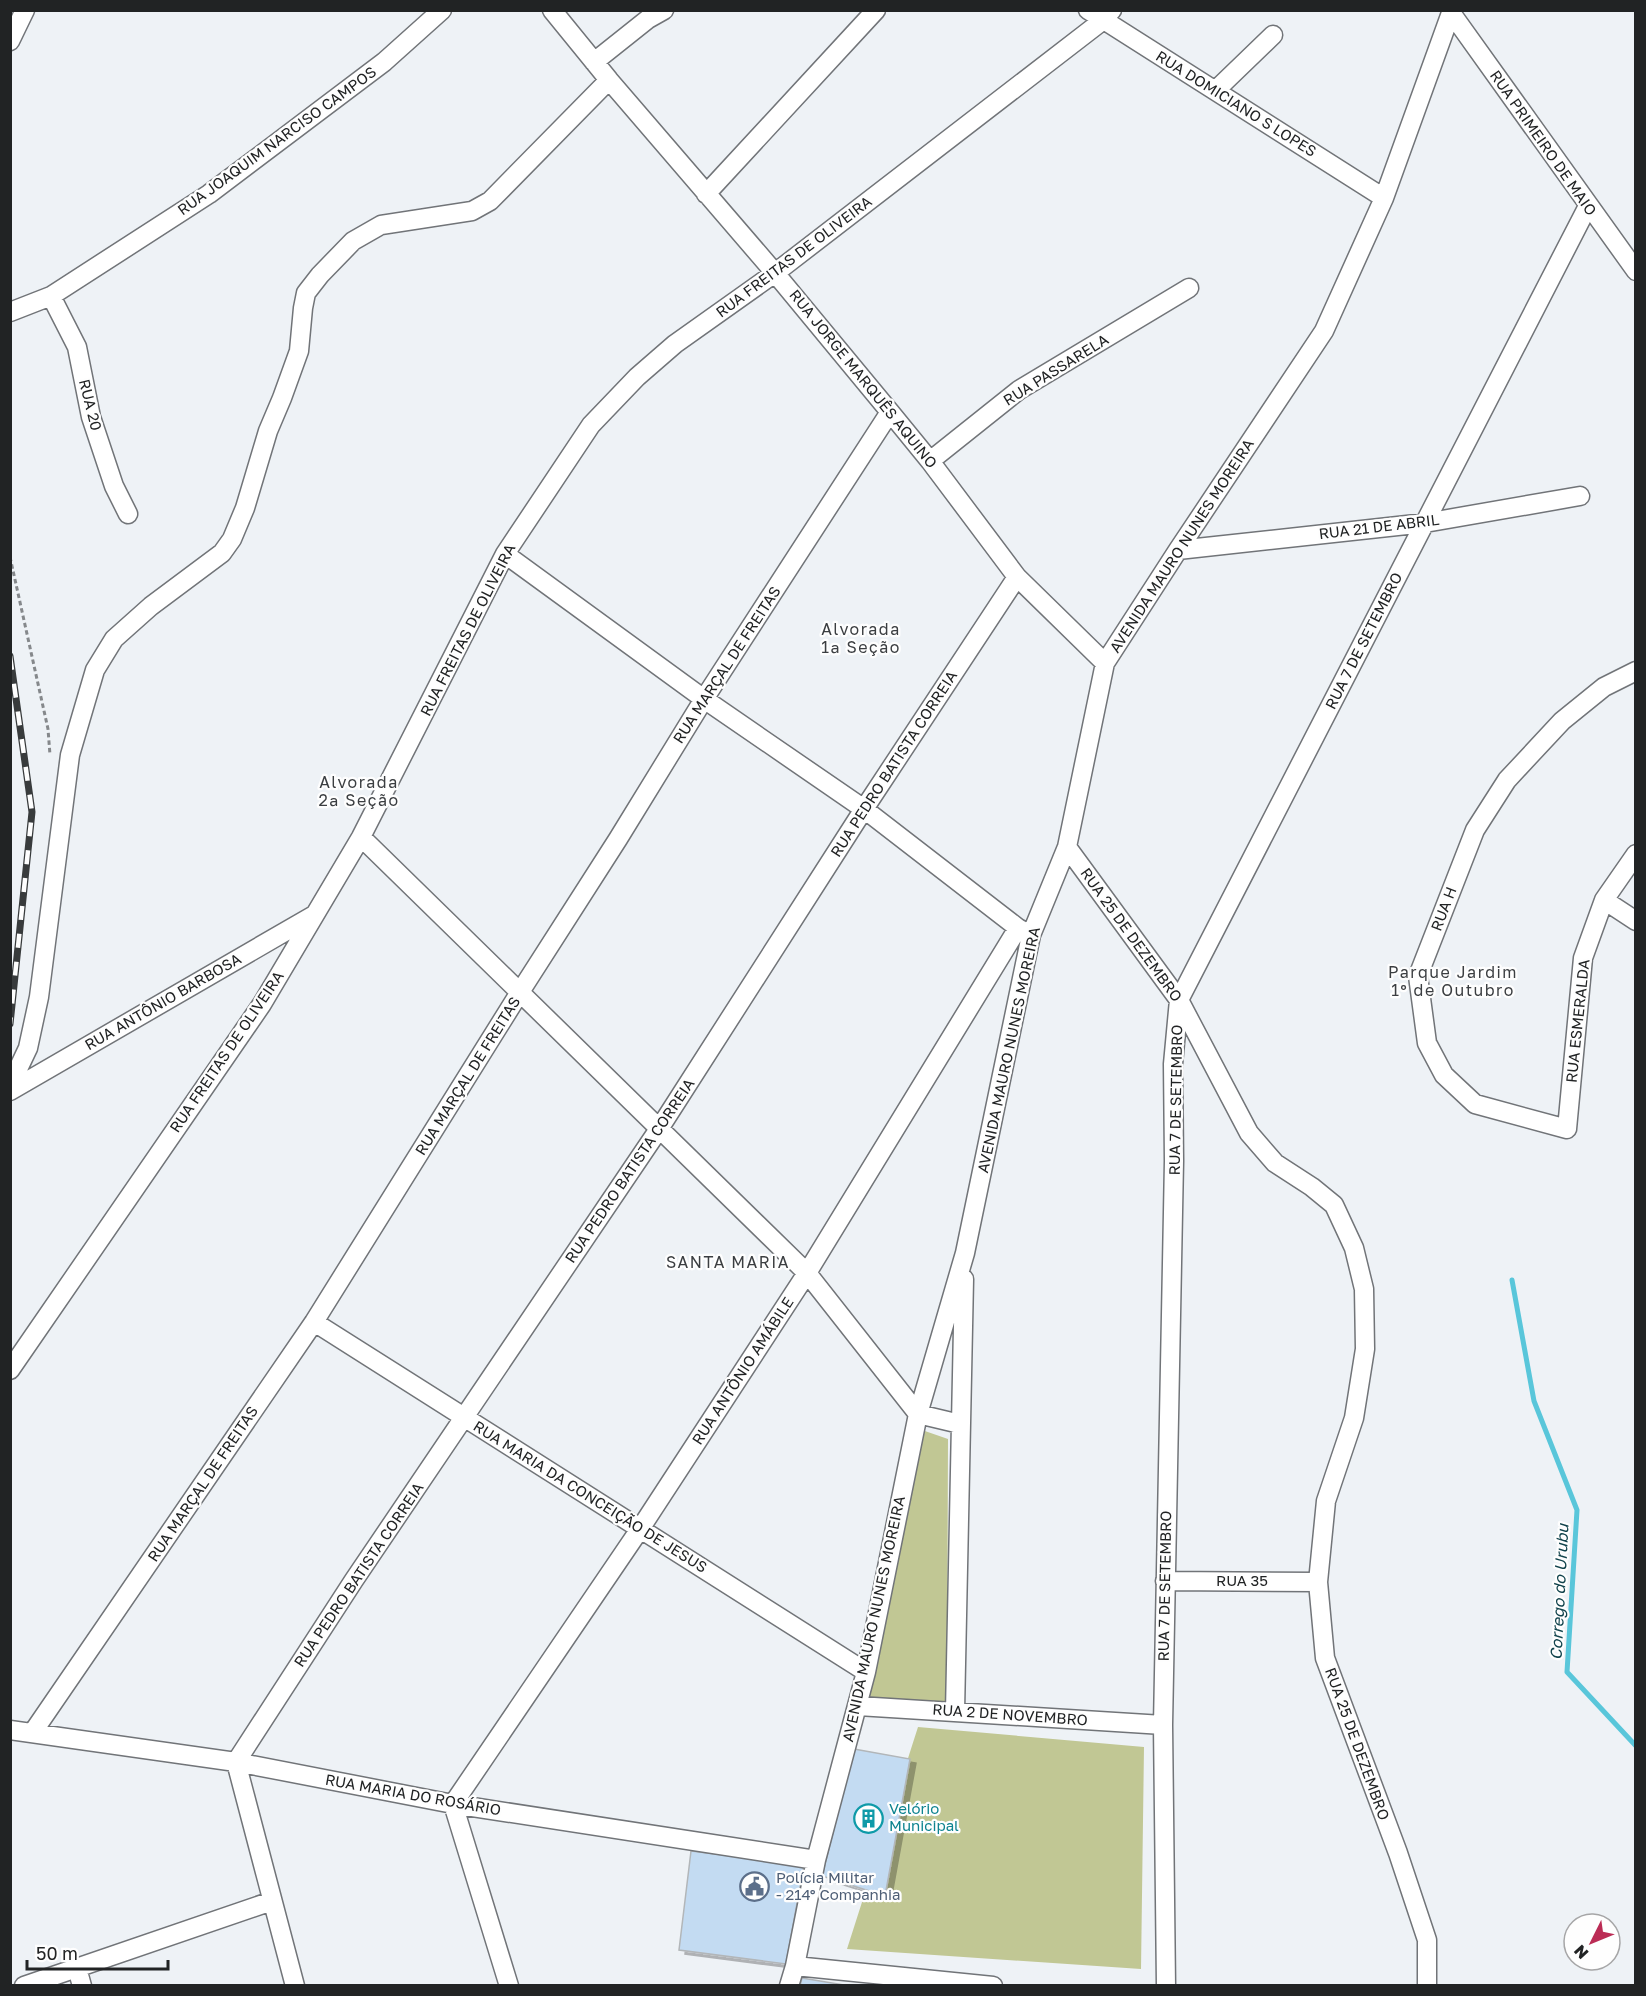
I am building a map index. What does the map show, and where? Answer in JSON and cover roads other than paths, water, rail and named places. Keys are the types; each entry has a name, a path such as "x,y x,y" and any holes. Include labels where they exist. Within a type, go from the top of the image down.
{"street":[{"path":"10,41 25,10"},
{"name":"RUA JOAQUIM NARCISO CAMPOS","path":"10,312 51,296 209,194 384,62 442,10"},
{"name":"RUA JORGE MARQUÊS AQUINO","path":"552,10 706,194 776,273 890,412 930,461 1017,577 1105,663"},
{"path":"594,62 648,19 664,10"},
{"path":"706,194 876,10"},
{"name":"AVENIDA MAURO NUNES MOREIRA","path":"789,1986 816,1860 866,1672 918,1414 965,1253 1024,932 1067,847 1105,663 1324,331 1384,198 1452,12"},
{"name":"RUA PRIMEIRO DE MAIO","path":"1452,12 1635,271"},
{"name":"RUA DOMICIANO S LOPES","path":"1101,14 1384,198"},
{"name":"RUA FREITAS DE OLIVEIRA","path":"10,1370 262,1004 361,837 505,554 591,425 637,377 675,344 776,273 1101,14"},
{"path":"1215,90 1272,35"},
{"path":"10,1086 28,1048 37,1006 70,755 95,670 114,639 151,606 222,553 232,539 245,508 268,430 299,351 306,293 353,241 381,225 472,211 490,201 609,80"},
{"name":"RUA 7 DE SETEMBRO","path":"1167,1986 1162,1725 1174,1161 1173,1064 1179,1000 1588,206"},
{"name":"RUA PASSARELA","path":"930,461 1019,390 1189,288"},
{"name":"RUA 20","path":"51,296 77,347 91,417 114,486 128,514"},
{"name":"RUA MARÇAL DE FREITAS","path":"33,1732 314,1322 704,699 890,412"},
{"name":"RUA 21 DE ABRIL","path":"1178,550 1425,523 1580,496"},
{"path":"505,554 704,699 864,809 1024,932"},
{"name":"RUA PEDRO BATISTA CORREIA","path":"236,1762 354,1580 659,1129 864,809 1017,577"},
{"name":"RUA H","path":"1567,1129 1475,1104 1444,1075 1427,1043 1418,976 1475,830 1508,780 1562,721 1604,687 1635,671"},
{"path":"361,837 807,1273 918,1414 960,1424"},
{"name":"RUA 25 DE DEZEMBRO","path":"1067,847 1179,1000 1249,1133 1275,1164 1312,1187 1334,1205 1354,1248 1364,1289 1365,1349 1354,1418 1326,1501 1318,1582 1325,1658 1398,1853 1427,1940 1427,1986"},
{"name":"RUA ESMERALDA","path":"1567,1129 1582,958 1604,900 1635,854"},
{"path":"1604,900 1635,921"},
{"name":"RUA ANTÔNIO BARBOSA","path":"10,1091 316,914"},
{"name":"RUA ANTÔNIO AMÁBILE","path":"453,1804 640,1529 807,1273 1024,932"},
{"name":"AVENIDA MAURO NUNES MOREIRA","path":"955,1712 965,1253"},
{"name":"RUA MARIA DA CONCEIÇÃO DE JESUS","path":"314,1322 866,1672"},
{"name":"RUA 35","path":"1165,1581 1318,1582"},
{"name":"RUA 2 DE NOVEMBRO","path":"858,1706 1162,1725"},
{"name":"RUA MARIA DO ROSÁRIO","path":"10,1730 236,1762 453,1804 816,1860"},
{"path":"236,1762 296,1986"},
{"path":"453,1804 509,1986"},
{"path":"24,1986 272,1901"},
{"path":"795,1966 981,1985"},
{"path":"77,1968 82,1986"}],"waterway":[{"name":"Corrego do Urubu","path":"1512,1280 1534,1401 1577,1510 1567,1672 1636,1746"}],"railway":[{"path":"10,656 32,812 10,1024"}],"place":[{"name":"Velório Municipal","path":"868,1818"},
{"name":"Polícia Militar - 214° Companhia","path":"755,1887"}],"district":[{"name":"Alvorada 1ª Seção","path":"861,638"},
{"name":"Alvorada 2ª Seção","path":"359,791"},
{"name":"Parque Jardim 1º de Outubro","path":"1453,981"},
{"name":"SANTA MARIA","path":"728,1262"}]}
